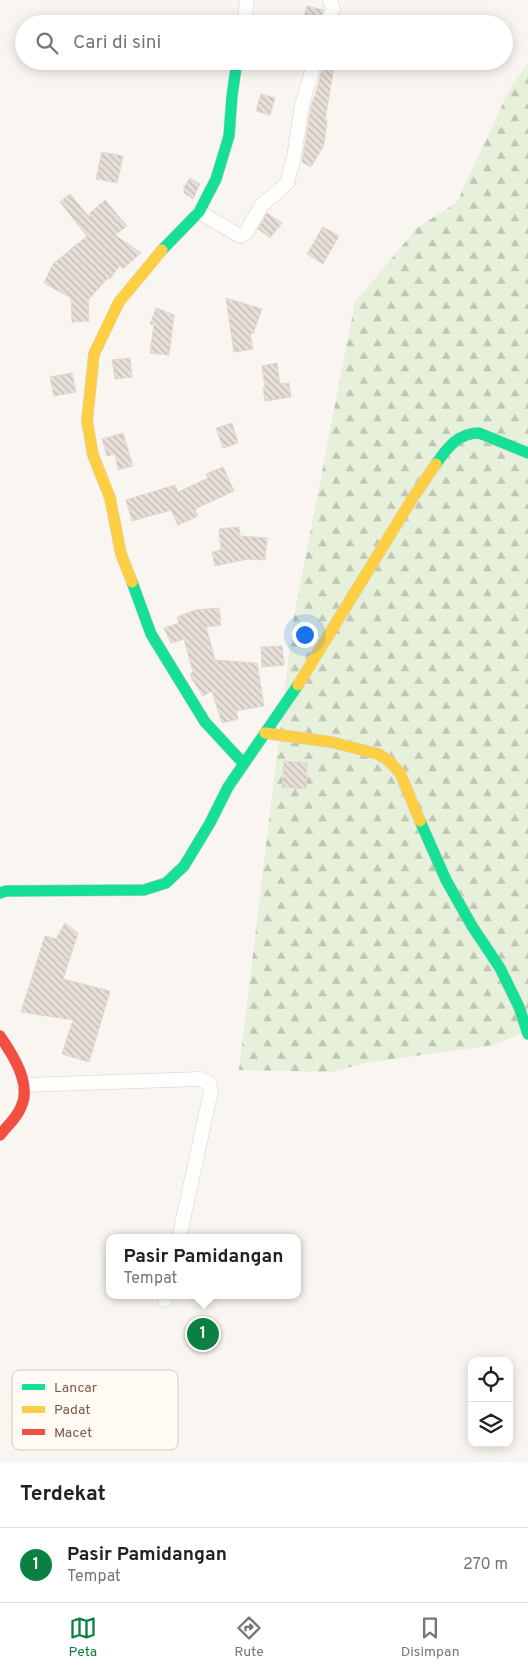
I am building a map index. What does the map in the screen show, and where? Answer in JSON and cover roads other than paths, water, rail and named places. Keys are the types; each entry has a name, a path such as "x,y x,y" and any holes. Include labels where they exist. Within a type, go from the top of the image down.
{"street":[{"path":"245,15 247,0"},
{"path":"330,0 333,9 331,15"},
{"path":"236,70 229,136 216,179 199,212 162,250 119,302 94,354 87,421 92,455 110,498 121,554 151,634 205,722 244,764"},
{"path":"199,212 242,236 246,233 261,206 285,186 289,179 302,105 312,70"},
{"path":"0,893 15,890 144,890 166,883 184,866 210,823 228,788 306,673 414,496 448,447 466,434 473,432 528,453"},
{"path":"265,733 331,742 378,754 395,767 400,774 446,880 510,987 528,1034"},
{"path":"0,1036 24,1085 22,1106 0,1134"},
{"path":"24,1085 200,1079 208,1083 211,1091 180,1234"}],"place":[{"name":"Pasir Pamidangan","path":"203,1334"}]}
